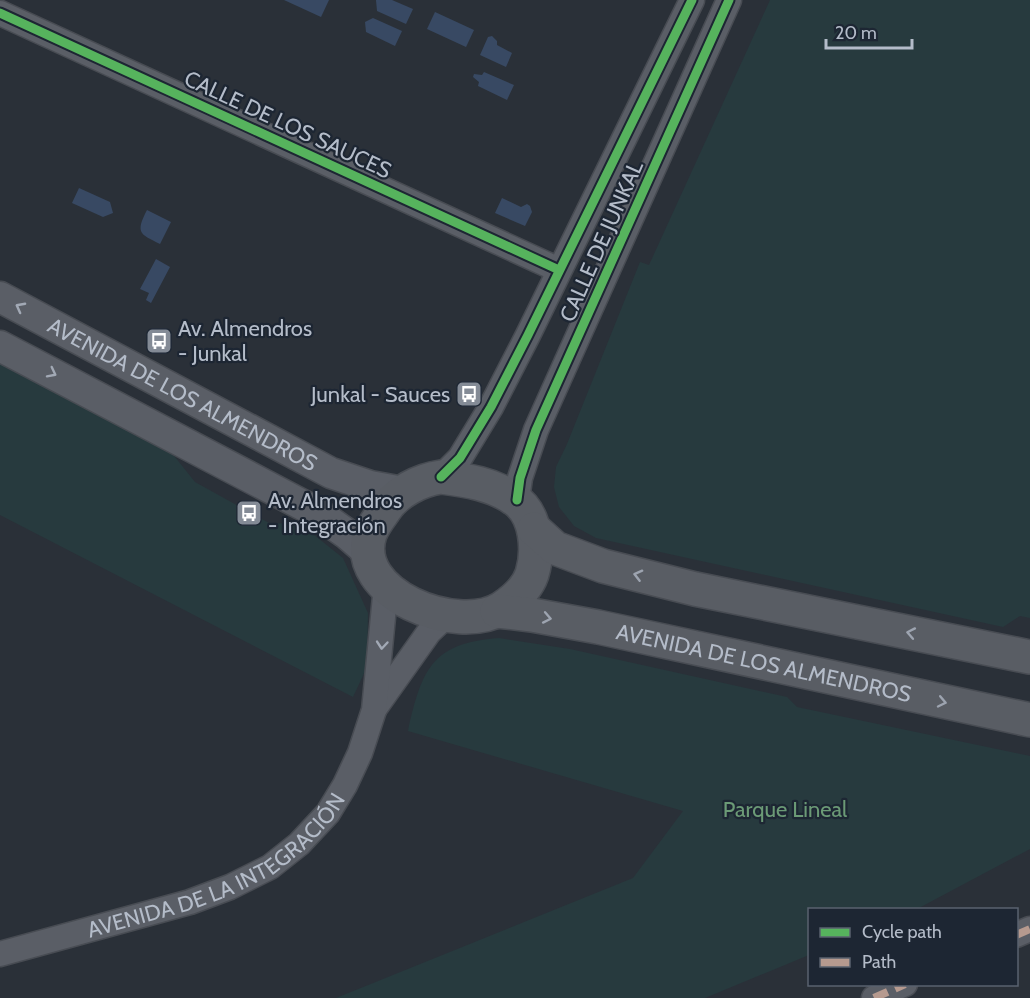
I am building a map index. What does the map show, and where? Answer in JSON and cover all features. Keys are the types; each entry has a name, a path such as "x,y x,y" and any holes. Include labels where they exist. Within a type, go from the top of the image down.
{"main road":[{"path":"534,529 536,547 532,575 525,588 513,601 497,611 481,616 446,616 405,602 378,578 369,553 370,535 378,519 387,506 404,492 416,483 441,477 462,480 499,490 517,500 534,529 555,548 603,566 695,589 1030,657"},
{"name":"AVENIDA DE LOS ALMENDROS","path":"497,611 598,627 1030,720"}],"street":[{"name":"CALLE DE JUNKAL","path":"441,477 460,458 491,407 692,0"},
{"name":"CALLE DE JUNKAL","path":"517,500 520,478 536,430 729,0"},
{"name":"CALLE DE LOS SAUCES","path":"0,13 559,270"},
{"name":"AVENIDA DE LOS ALMENDROS","path":"0,297 331,473 370,486 404,492"},
{"name":"AVENIDA DE LOS ALMENDROS","path":"0,346 316,512 369,553"},
{"name":"AVENIDA DE LA INTEGRACIÓN","path":"0,954 190,902 230,887 270,867 299,844 328,813 345,785 360,753 374,710 387,586"},
{"name":"AVENIDA DE LA INTEGRACIÓN","path":"374,710 429,632 446,616"},
{"path":"874,998 901,986"}],"green space":[{"path":"770,0 1030,0 1030,618 1020,616 1003,627 596,538 574,526 559,507 554,487 556,467 640,262 649,265"},
{"path":"0,364 171,452 195,482 269,523 295,524 308,530 343,558 368,613 367,667 353,697 0,515"},
{"name":"Parque Lineal","path":"499,638 570,649 787,697 797,707 1030,756 1030,849 919,908 808,908 808,955 705,998 336,998 633,878 683,811 408,731 419,691 433,664 458,646"}],"water":[{"path":"284,0 329,0 321,17"},
{"path":"376,0 392,0 413,9 406,24 377,11"},
{"path":"435,12 474,30 466,47 427,29"},
{"path":"373,18 402,31 395,46 366,32 365,22"},
{"path":"492,36 497,41 497,45 512,53 506,67 480,55 488,37"},
{"path":"484,72 514,85 507,100 478,86 479,82 473,77 474,74 482,75"},
{"path":"79,188 110,202 113,213 103,217 72,203"},
{"path":"502,198 521,207 527,204 530,206 532,212 525,226 495,213"},
{"path":"147,210 171,222 160,244 142,232 141,224"},
{"path":"156,259 170,267 151,303 146,300 149,293 140,289"}],"marked path":[{"path":"1018,934 1030,929"},
{"path":"874,998 901,986"}],"cycle path":[{"path":"441,477 460,458 491,407 692,0"},
{"path":"517,500 520,478 536,430 729,0"},
{"path":"0,13 559,270"}],"place":[{"name":"Av. Almendros - Junkal","path":"159,341"},
{"name":"Junkal - Sauces","path":"469,394"},
{"name":"Av. Almendros - Integración","path":"249,513"}]}
